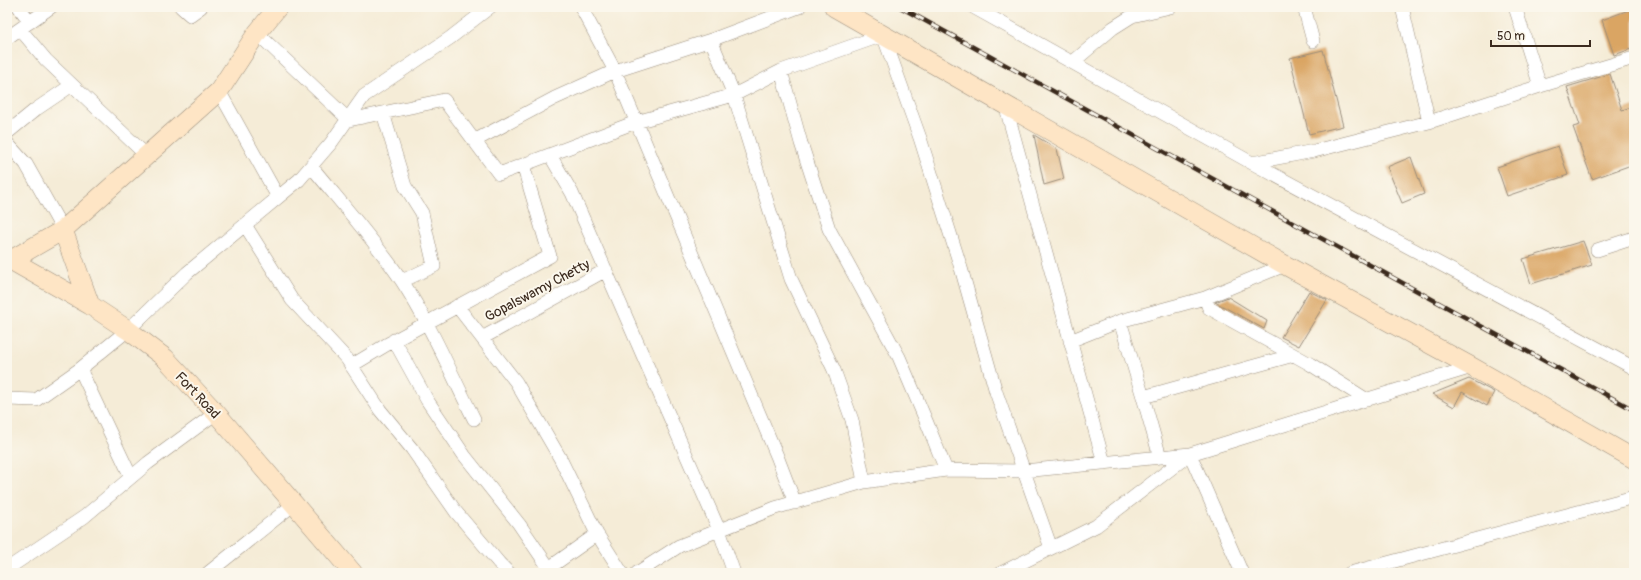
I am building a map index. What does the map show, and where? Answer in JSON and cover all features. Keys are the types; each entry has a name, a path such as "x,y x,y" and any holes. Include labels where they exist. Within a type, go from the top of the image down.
{"street":[{"path":"19,7 25,26 46,60 146,155"},
{"path":"7,38 51,7"},
{"path":"181,7 190,15 201,7"},
{"path":"9,259 63,230 219,91 257,33 278,7"},
{"path":"7,399 36,400 80,369 128,330 187,273 299,180 349,120 364,96 450,38 490,7"},
{"path":"581,7 615,71 796,503"},
{"path":"474,141 555,98 615,71 711,40 799,7"},
{"path":"834,7 1285,265 1472,367 1634,459"},
{"path":"973,7 1252,163 1634,368"},
{"path":"1073,62 1113,28 1132,16 1170,7"},
{"path":"1304,7 1313,41"},
{"path":"1402,7 1429,122"},
{"path":"1516,7 1540,86"},
{"path":"257,33 349,120"},
{"path":"349,120 444,100 499,174 636,122 734,95 781,71 883,35"},
{"path":"883,35 920,138 961,268 996,392 1051,548"},
{"path":"711,40 734,95 791,279 834,370 852,420 864,482"},
{"path":"1252,163 1314,151 1429,122 1540,86 1634,58"},
{"path":"781,71 801,143 830,229 899,357 946,470"},
{"path":"7,133 35,110 72,85"},
{"path":"219,91 278,197"},
{"path":"1005,104 1104,463"},
{"path":"382,113 405,186 422,214 434,266 402,282"},
{"path":"7,143 26,164 63,230 90,305"},
{"path":"550,155 572,193 606,270 719,530 734,573"},
{"path":"351,366 394,340 550,256 523,165"},
{"path":"311,166 359,225 402,282 426,323 474,420"},
{"path":"245,225 292,300 346,359 380,410 412,449 456,512 509,573"},
{"path":"1597,250 1634,238"},
{"name":"Fort Road","path":"9,259 90,305 128,330 165,358 216,413 354,573"},
{"path":"1070,342 1120,321 1205,298 1285,265"},
{"name":"Gopalswamy Chetty","path":"482,338 606,270"},
{"path":"1205,298 1209,308 1294,355 1367,400"},
{"path":"457,306 516,382 560,458 597,534 622,573"},
{"path":"1120,321 1160,457"},
{"path":"394,340 427,400 456,442 519,524 549,568 597,534"},
{"path":"1143,397 1294,355"},
{"path":"637,573 679,546 775,508 864,482 946,470 1024,471 1190,454 1472,367"},
{"path":"80,369 131,477"},
{"path":"7,569 84,517 131,477 216,413"},
{"path":"1001,573 1096,526 1190,454"},
{"path":"1190,454 1242,573"},
{"path":"1350,573 1634,497"},
{"path":"208,573 294,504"}],"building":[{"path":"1634,8 1634,48 1614,55 1602,20"},
{"path":"1323,50 1343,126 1309,134 1290,58"},
{"path":"1610,74 1622,110 1634,106 1634,164 1592,179 1573,127 1580,125 1567,87"},
{"path":"1034,135 1057,149 1064,179 1044,185"},
{"path":"1558,146 1568,175 1507,196 1497,167"},
{"path":"1411,157 1424,194 1402,203 1387,167"},
{"path":"1583,241 1592,265 1531,284 1523,259"},
{"path":"1309,291 1327,300 1299,346 1281,337"},
{"path":"1228,297 1267,321 1264,329 1215,302"},
{"path":"1469,379 1494,392 1487,406 1462,392 1454,407 1432,394"}],"railway":[{"path":"900,7 1634,410"}]}
